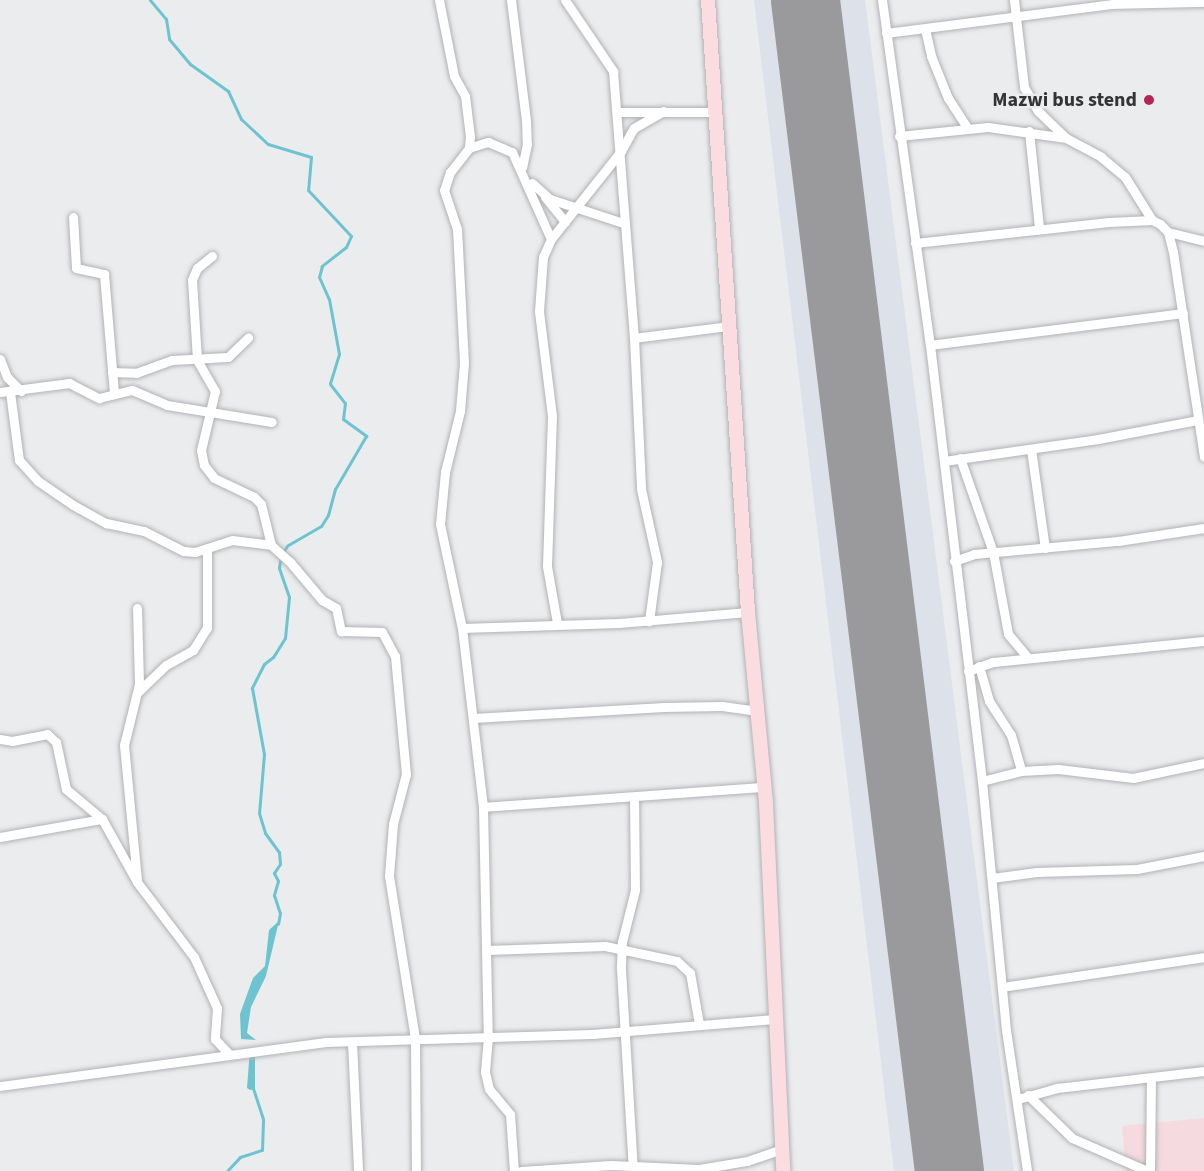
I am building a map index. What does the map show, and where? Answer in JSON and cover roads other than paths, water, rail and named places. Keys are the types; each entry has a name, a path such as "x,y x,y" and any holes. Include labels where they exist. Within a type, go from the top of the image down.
{"street":[{"path":"439,0 454,76 465,96 469,148"},
{"path":"511,0 526,120 527,144 523,170 551,239"},
{"path":"565,0 610,63 617,112 617,156 634,338 642,497 657,562 649,621"},
{"path":"708,0 748,612 764,787 783,1171"},
{"path":"882,0 899,136 930,345 982,781 1002,987 1027,1171"},
{"path":"1014,0 1024,87 1038,111 1066,138 1101,157 1125,177 1152,220 1168,232 1204,241"},
{"path":"886,33 1113,4 1204,2"},
{"path":"925,29 930,56 948,98 967,127"},
{"path":"556,622 547,566 552,417 539,311 539,278 551,239 577,209 640,122 664,111"},
{"path":"617,112 716,112"},
{"path":"899,136 967,127 1029,130 1066,138"},
{"path":"1029,130 1040,227"},
{"path":"514,1171 510,1114 487,1082 483,807 462,628 440,524 445,472 460,411 464,363 458,229 444,190 450,172 469,148 488,142 500,145 512,152 523,170 565,222"},
{"path":"543,195 623,224"},
{"path":"73,217 76,268 104,274 114,393"},
{"path":"915,243 1040,227 1152,220"},
{"path":"1168,232 1183,313 1204,457"},
{"path":"212,256 197,268 192,280 197,360 214,384 213,412 201,450 204,465 214,478 254,497 261,504 271,545 290,562 322,600 336,608 341,631 382,632 395,656 406,774 393,824 389,876 415,1039 416,1171"},
{"path":"930,345 1183,313"},
{"path":"634,338 729,326"},
{"path":"112,372 136,373 165,361 228,357 248,338"},
{"path":"0,359 7,377 21,391"},
{"path":"271,545 232,540 207,548 183,551 144,531 106,523 38,481 24,468 16,452 5,392 63,383 78,386 99,398 132,390 159,403 272,422"},
{"path":"944,461 1030,449 1198,420"},
{"path":"1030,449 1045,548"},
{"path":"960,458 993,552 1008,634 1028,658"},
{"path":"954,561 968,555 1204,528"},
{"path":"137,693 166,665 201,642 210,612 207,548"},
{"path":"137,608 137,693 124,751 137,882"},
{"path":"462,628 556,622 649,621 748,612"},
{"path":"968,671 979,666 1028,658 1204,641"},
{"path":"979,666 993,709 1011,735 1021,771"},
{"path":"473,718 663,707 722,706 758,711"},
{"path":"0,739 52,736 66,789 102,819 137,882 194,957 217,1008 215,1039 229,1054"},
{"path":"982,781 1021,771 1058,769 1133,778 1204,764"},
{"path":"483,807 764,787"},
{"path":"633,1168 621,948 635,890 634,797"},
{"path":"0,837 102,819"},
{"path":"992,878 1037,872 1111,871 1204,856"},
{"path":"486,950 556,945 621,948 677,961 686,967 693,982 699,1024"},
{"path":"1002,987 1204,957"},
{"path":"0,1086 229,1054 352,1042 624,1030 774,1019"},
{"path":"352,1042 358,1171"},
{"path":"1018,1099 1057,1088 1151,1079 1204,1071"},
{"path":"1028,1095 1072,1138 1149,1171 1151,1079"},
{"path":"521,1171 699,1168 747,1161 782,1149"}],"water":[{"path":"279,921 266,976 251,1007 247,1033 256,1040 241,1039 240,1014 253,978 265,966 269,930"},
{"path":"250,1049 255,1055 255,1089 250,1090 247,1088"}],"waterway":[{"path":"150,0 166,19 169,39 190,64 228,91 241,119 268,144 311,157 308,190 351,236 346,247 322,266 319,277 329,299 339,354 330,384 345,403 343,419 366,436 335,489 328,515 321,526 287,546 281,555 279,568 289,597 285,638 273,657 264,664 252,688 264,754 259,813 265,833 279,852 280,864 274,873 278,881 274,895 280,913 278,924"},
{"path":"227,1171 240,1157 262,1150 263,1119 252,1086"}],"place":[{"name":"Mazwi bus stend","path":"1149,100"}]}
